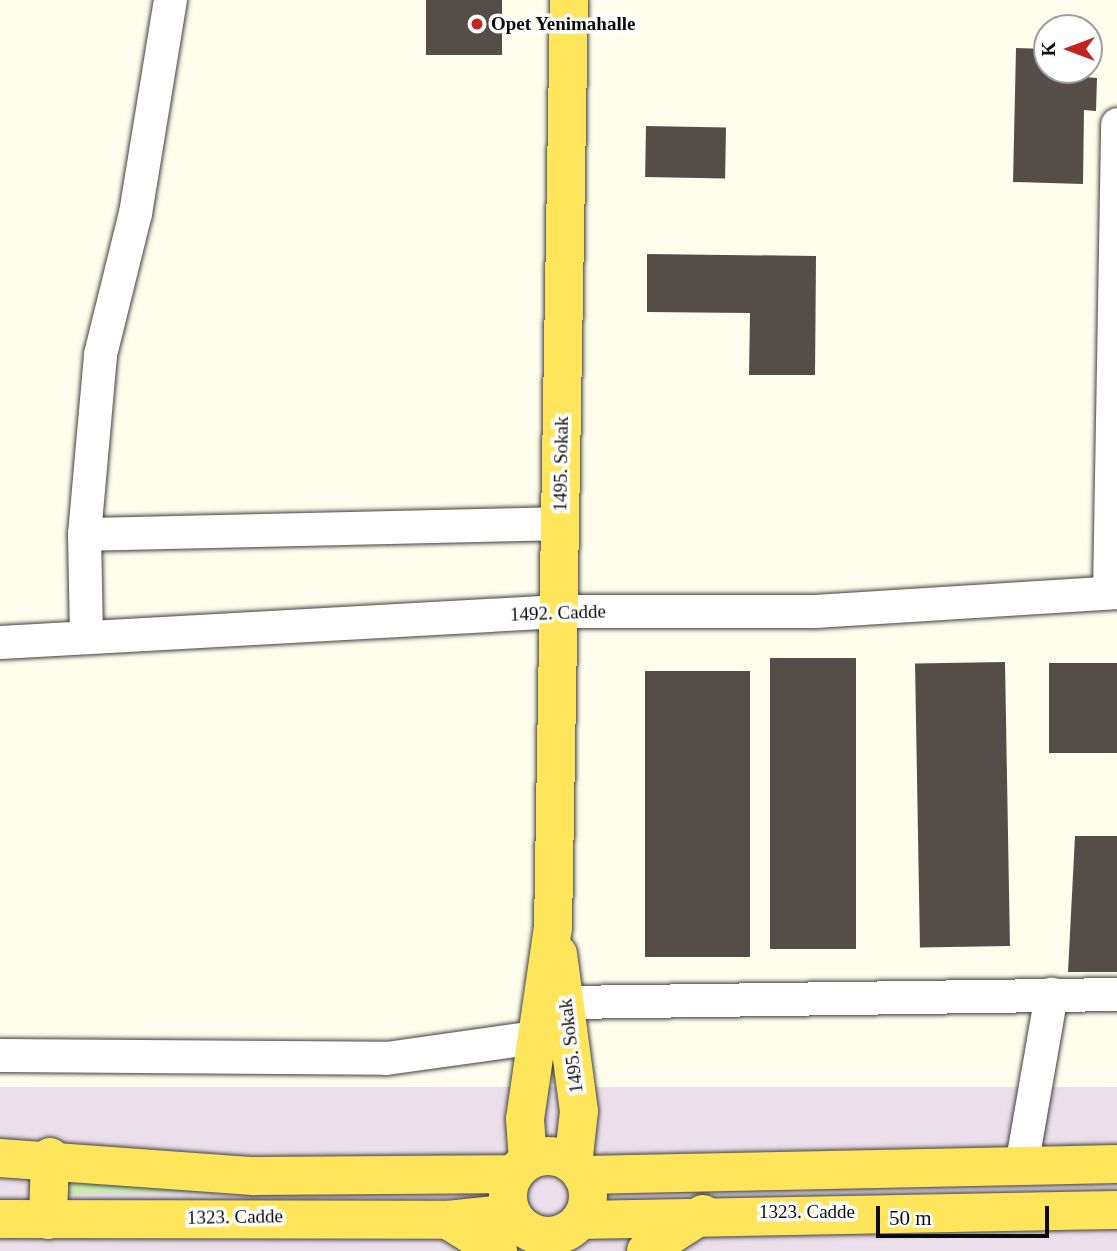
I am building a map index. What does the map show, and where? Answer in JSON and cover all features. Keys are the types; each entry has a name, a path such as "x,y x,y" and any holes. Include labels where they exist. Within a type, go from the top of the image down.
{"main road":[{"name":"1495. Sokak","path":"521,1168 535,1037 553,928 569,0"},
{"name":"1495. Sokak","path":"553,928 567,1002 579,1111 578,1170"},
{"path":"0,1158 50,1157 253,1176 521,1168 545,1156 578,1170 1117,1164"},
{"path":"48,1220 50,1157"},
{"path":"521,1168 523,1232 578,1236 588,1190 578,1170"},
{"name":"1323. Cadde","path":"578,1236 704,1213 1117,1210"},
{"path":"646,1251 704,1213"},
{"name":"1323. Cadde","path":"0,1219 447,1220 523,1232"},
{"path":"447,1220 498,1251"}],"street":[{"path":"86,637 84,534 100,354 135,213 170,0"},
{"path":"1113,592 1117,124"},
{"path":"84,534 561,523"},
{"name":"1492. Cadde","path":"0,642 559,611 815,611 1113,592"},
{"path":"567,1002 1117,993"},
{"path":"1021,1166 1051,994"},
{"path":"0,1055 386,1058 535,1037"}],"shaded area":[{"path":"0,1087 1117,1087 1117,1251 0,1251"}],"green space":[{"path":"63,1178 237,1191 64,1194"}],"building":[{"path":"426,0 502,0 502,55 426,55"},
{"path":"1016,48 1033,49 1033,84 1097,84 1096,111 1084,110 1083,184 1013,182"},
{"path":"646,126 726,127 725,178 645,177"},
{"path":"647,254 816,256 815,375 749,375 750,313 647,312"},
{"path":"770,658 856,658 856,949 770,949"},
{"path":"1005,662 1010,946 920,948 915,664"},
{"path":"1049,663 1117,663 1117,753 1049,753"},
{"path":"645,671 750,671 750,957 645,957"},
{"path":"1075,836 1117,836 1117,972 1068,972"}],"place":[{"name":"Opet Yenimahalle","path":"477,24"}]}
